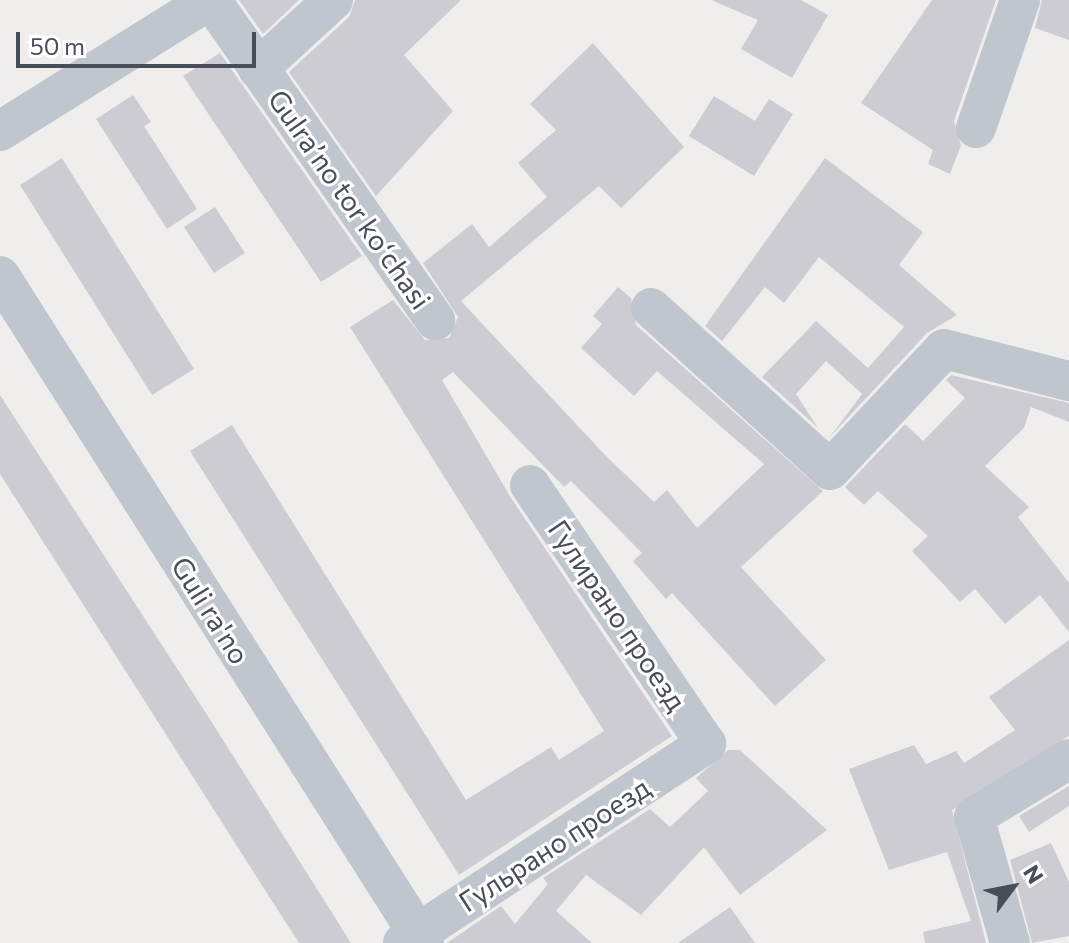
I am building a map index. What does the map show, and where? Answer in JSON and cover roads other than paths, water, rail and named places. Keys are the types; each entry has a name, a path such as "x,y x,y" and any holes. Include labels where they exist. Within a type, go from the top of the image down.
{"street":[{"name":"Gulraʼno tor koʻchasi","path":"210,0 435,320"},
{"path":"0,131 210,0"},
{"path":"258,69 333,0"},
{"path":"976,128 1020,0"},
{"name":"Guli ra'no","path":"0,276 414,940"},
{"path":"651,308 830,470 944,349 1069,381"},
{"name":"Гулирано проезд","path":"530,485 706,744"},
{"name":"Гульрано проезд","path":"414,940 706,744"},
{"path":"1010,943 974,817 1069,759"}]}
